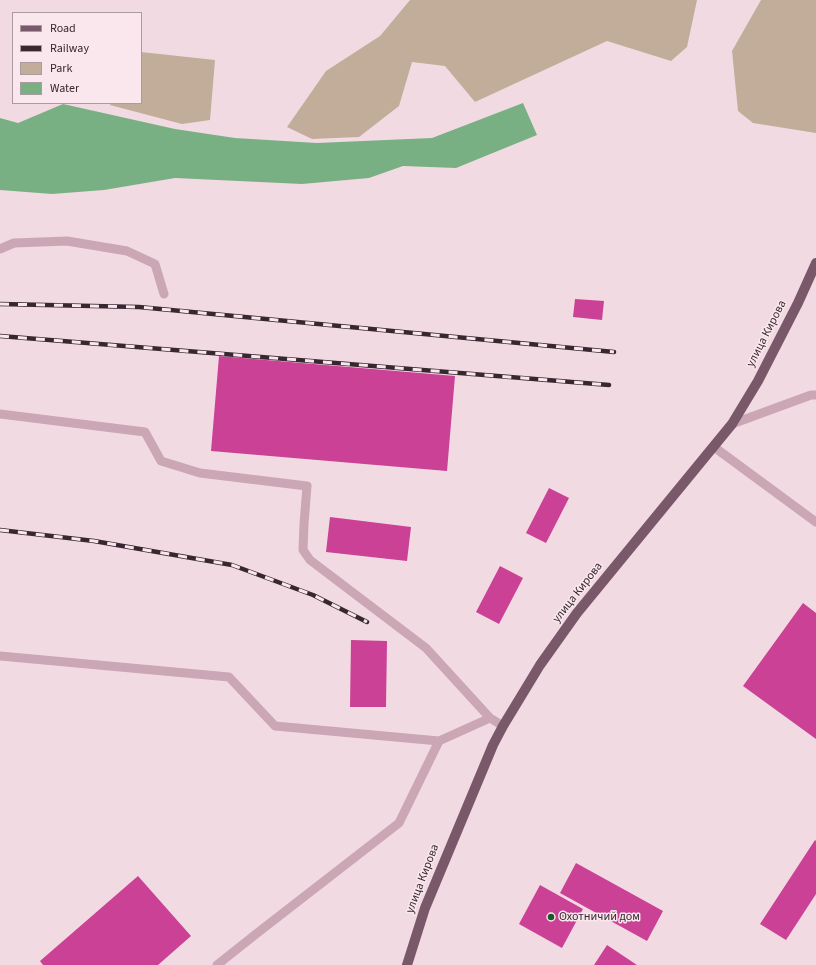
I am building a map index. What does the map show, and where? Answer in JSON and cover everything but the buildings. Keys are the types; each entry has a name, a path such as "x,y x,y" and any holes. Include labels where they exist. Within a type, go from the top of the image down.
{"main road":[{"name":"улица Кирова","path":"407,965 425,908 490,752 504,726 540,665 577,613 732,424 762,374 798,303 816,263"}],"lane":[{"path":"0,249 14,243 66,241 127,251 155,264 164,294"},
{"path":"732,424 811,395 816,395"},
{"path":"0,414 145,432 160,462 200,473 307,486 303,550 310,560 426,648 490,718 504,726"},
{"path":"714,446 816,522"},
{"path":"0,656 229,677 275,726 439,741 490,718"},
{"path":"217,965 399,822 439,741"}],"green space":[{"path":"410,0 697,0 687,47 671,61 607,41 475,102 445,66 412,62 399,106 359,137 312,139 287,127 326,71 380,36"},
{"path":"761,0 816,0 816,133 753,123 738,111 732,51"},
{"path":"142,52 215,60 210,120 182,124 110,105 142,104"}],"water":[{"path":"523,103 537,135 456,168 403,166 369,178 302,184 175,178 104,190 52,194 0,190 0,118 18,123 63,104 175,129 235,138 317,143 432,138"}],"railway":[{"path":"0,304 139,307 614,352"},
{"path":"0,336 609,385"},
{"path":"0,530 94,541 232,565 313,595 367,622"}],"place":[{"name":"Охотничий дом","path":"551,917"}]}
